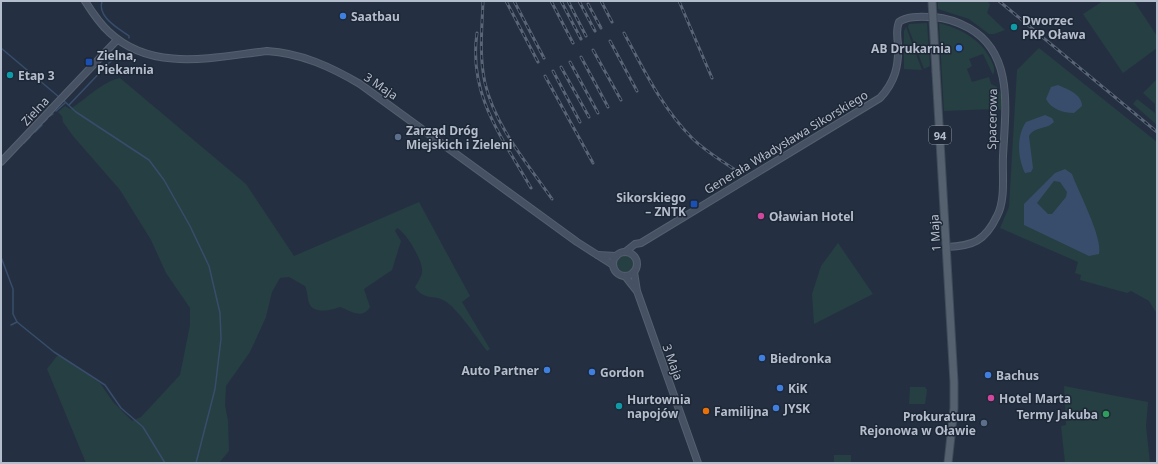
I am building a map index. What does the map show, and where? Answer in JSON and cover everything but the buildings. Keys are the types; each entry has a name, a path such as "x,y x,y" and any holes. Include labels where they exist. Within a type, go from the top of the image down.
{"main road":[{"name":"1 Maja","path":"932,1 947,248 954,398 948,463"}],"street":[{"name":"3 Maja","path":"85,1 98,20 117,40 138,51 168,60 280,52 292,54 331,68 360,84 596,255 613,265"},
{"name":"Spacerowa","path":"897,31 899,22 907,18 937,17 958,22 976,33 990,46 1003,76 1006,109 1000,209 990,228 973,244 947,248"},
{"name":"Generała Władysława Sikorskiego","path":"625,252 635,244 641,243 880,98 890,86 896,72 898,59 897,31"},
{"name":"Zielna","path":"1,162 117,40"},
{"path":"634,256 641,243"},
{"path":"596,255 616,256 625,252 634,256 637,264 634,272 624,276 616,272 613,265 616,256"},
{"name":"3 Maja","path":"634,272 636,291 698,463"},
{"name":"3 Maja","path":"624,276 636,291"}],"green space":[{"path":"938,1 987,1 990,4 987,13 1005,30 994,34 989,34 969,19 938,9"},
{"path":"1103,1 1134,1 1157,36 1157,48 1123,73 1083,14"},
{"path":"927,23 930,66 924,69 908,27 909,24"},
{"path":"939,23 955,28 970,36 982,46 987,53 994,67 993,75 983,54 969,59 972,66 967,69 972,82 989,77 991,84 997,87 1002,96 1001,110 944,111"},
{"path":"906,27 922,70 904,69 904,31"},
{"path":"1039,48 1157,142 1157,314 1149,301 1131,291 1127,293 1080,280 1081,275 1075,273 1078,262 1000,228 1009,207 1017,70"},
{"path":"120,78 246,184 294,256 419,202 470,296 462,302 490,349 487,351 450,304 441,299 425,296 418,291 415,287 422,274 421,265 409,240 397,228 395,231 401,241 392,270 364,289 370,307 363,313 360,314 352,312 340,307 329,310 316,310 312,308 309,303 305,286 289,277 280,278 272,292 266,317 250,352 226,386 225,405 228,421 229,451 219,463 86,463 47,369 57,356 60,356 100,383 113,402 132,421 141,417 180,375 190,325 190,308 166,273 151,240 120,190 73,136 63,122 62,116 58,112 65,106 70,109 100,87"},
{"path":"1157,79 1157,125 1133,104 1137,99 1155,113 1155,104 1143,93"},
{"path":"838,243 873,294 814,324 812,294 821,266"},
{"path":"625,255 631,258 634,264 631,270 625,273 619,270 616,264 619,258"},
{"name":"Termy Jakuba","path":"1064,386 1148,402 1146,426 1150,463 1065,463 1061,426 1066,425"},
{"path":"910,387 925,387 927,390 925,404 909,404"},
{"path":"834,455 851,455 851,463 834,463"}],"water":[{"path":"1058,85 1073,92 1080,98 1082,106 1074,113 1054,108 1046,99 1051,87"},
{"path":"1045,115 1052,118 1054,122 1048,126 1037,129 1029,136 1033,168 1031,172 1025,173 1019,148 1019,141 1023,128 1026,122"},
{"path":"1065,169 1072,174 1094,226 1099,247 1099,254 1089,256 1024,225 1024,204 1055,173","holes":["1054,181 1060,182 1067,192 1066,197 1052,214 1048,214 1037,203"]}],"waterway":[{"path":"102,1 101,7 105,17 114,26 129,36 129,38"},
{"path":"1,48 59,97"},
{"path":"69,105 109,63 123,52"},
{"path":"62,99 76,112 149,160 164,180 190,226 209,266 220,313 221,339 215,389 196,463"},
{"path":"56,111 65,103"},
{"path":"44,122 47,119"},
{"path":"35,132 42,125"},
{"path":"24,143 30,137"},
{"path":"1,257 13,289 13,314 17,322 54,352 105,385 121,408 143,427 165,463"},
{"path":"11,325 17,322"}],"railway":[{"path":"483,1 481,42 482,63 485,83 490,99 496,114 513,144 552,199"},
{"path":"506,1 538,62"},
{"path":"514,1 544,58"},
{"path":"551,1 573,43"},
{"path":"561,1 581,39"},
{"path":"568,1 586,36"},
{"path":"579,1 595,31"},
{"path":"601,1 612,22"},
{"path":"679,1 712,78"},
{"path":"999,1 1157,132"},
{"path":"588,4 601,28"},
{"path":"477,33 476,55 482,96 499,133 531,188"},
{"path":"624,33 646,75 681,126 702,147 734,169"},
{"path":"610,41 637,91"},
{"path":"593,50 621,100"},
{"path":"581,57 608,107"},
{"path":"570,62 598,113"},
{"path":"561,67 589,117"},
{"path":"553,71 580,122"},
{"path":"545,76 593,163"}],"place":[{"name":"Saatbau","path":"343,16"},
{"name":"Dworzec PKP Oława","path":"1014,27"},
{"name":"AB Drukarnia","path":"959,48"},
{"name":"Zielna, Piekarnia","path":"89,62"},
{"name":"Etap 3","path":"10,75"},
{"name":"Zarząd Dróg Miejskich i Zieleni","path":"398,137"},
{"name":"Sikorskiego – ZNTK","path":"694,204"},
{"name":"Oławian Hotel","path":"761,216"},
{"name":"Biedronka","path":"762,358"},
{"name":"Auto Partner","path":"547,370"},
{"name":"Gordon","path":"592,372"},
{"name":"Bachus","path":"988,375"},
{"name":"KiK","path":"780,388"},
{"name":"Hotel Marta","path":"991,398"},
{"name":"Hurtownia napojów","path":"619,406"},
{"name":"JYSK","path":"776,408"},
{"name":"Familijna","path":"706,411"},
{"name":"Termy Jakuba","path":"1106,414"},
{"name":"Prokuratura Rejonowa w Oławie","path":"984,423"}]}
